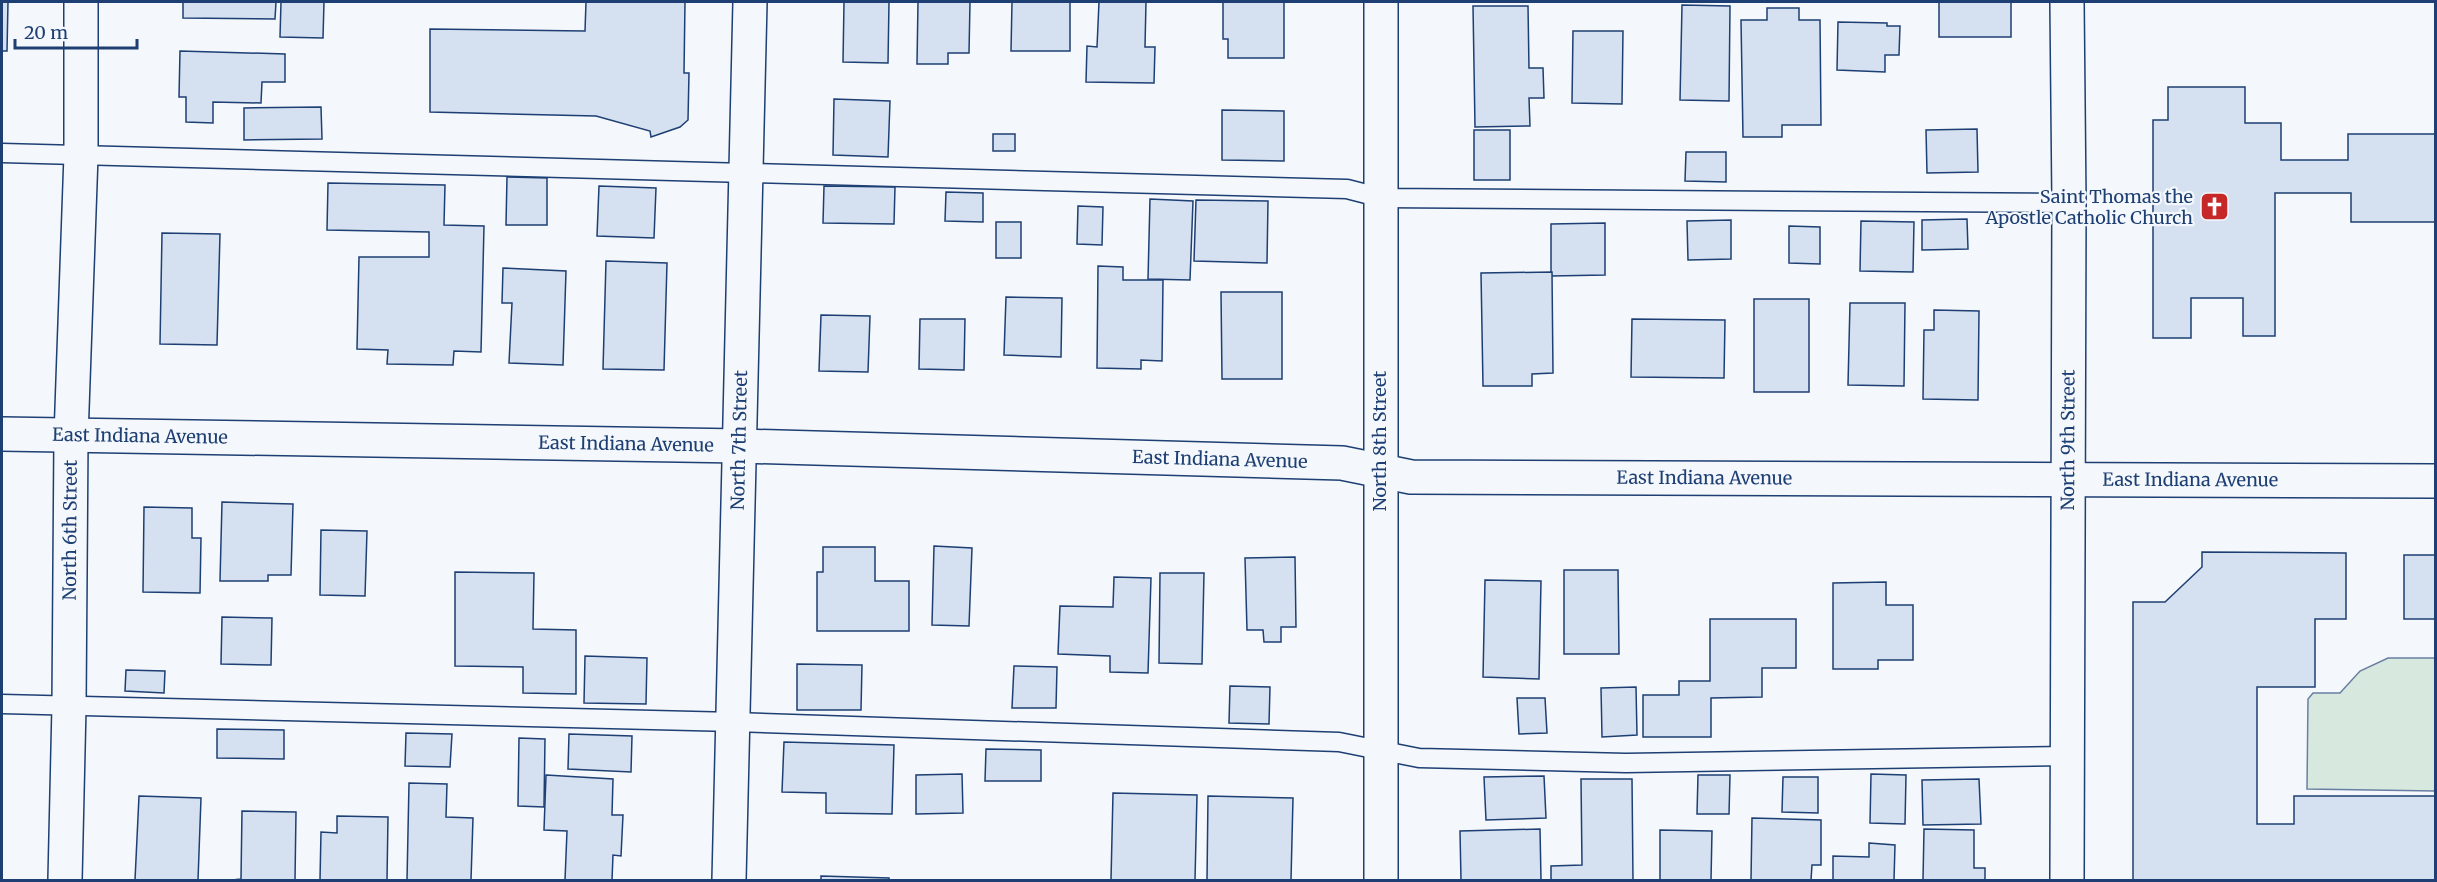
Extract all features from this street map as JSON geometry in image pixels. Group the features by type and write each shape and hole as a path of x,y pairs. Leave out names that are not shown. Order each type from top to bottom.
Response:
{"street":[{"name":"North 6th Street","path":"65,880 71,437 81,155 81,2"},
{"name":"North 7th Street","path":"729,880 750,2"},
{"name":"North 8th Street","path":"1381,2 1382,198 1379,471 1381,880"},
{"name":"North 9th Street","path":"2067,2 2069,203 2067,880"},
{"name":"East Indiana Avenue","path":"2,434 71,437 741,446 1342,463 1411,477 2436,481"}],"lane":[{"path":"2,153 1347,189 1382,198 2069,203"},
{"path":"2,704 734,722 1339,742 1419,758 1626,763 2068,756"}],"shaded area":[{"path":"2388,658 2435,658 2435,791 2307,789 2308,699 2313,693 2340,693 2360,671"}],"building":[{"path":"2,2 8,2 7,51 2,51"},
{"path":"183,2 276,2 275,19 183,18"},
{"path":"281,2 324,2 323,38 280,37"},
{"path":"586,2 685,2 684,73 689,73 688,120 680,127 651,137 650,131 596,116 430,112 430,29 585,31"},
{"path":"844,2 889,2 888,63 843,62"},
{"path":"918,2 970,2 969,53 948,53 948,64 917,64"},
{"path":"1012,2 1070,2 1070,51 1011,51"},
{"path":"1099,2 1146,2 1145,47 1155,47 1154,83 1086,82 1087,46 1097,47"},
{"path":"1223,2 1284,2 1284,58 1228,58 1228,39 1223,39"},
{"path":"1939,2 2011,2 2011,37 1939,37"},
{"path":"1682,5 1730,6 1729,101 1680,100"},
{"path":"1473,6 1528,6 1529,68 1543,68 1544,98 1529,98 1530,126 1475,127"},
{"path":"1767,8 1799,8 1799,20 1820,20 1821,125 1782,125 1782,137 1743,137 1741,20 1767,20"},
{"path":"1838,22 1887,23 1887,26 1900,26 1899,55 1885,55 1885,72 1837,70"},
{"path":"1573,31 1623,31 1622,104 1572,103"},
{"path":"180,51 285,54 285,82 262,82 261,103 213,102 213,123 186,122 186,97 179,97"},
{"name":"Saint Thomas the Apostle Catholic Church","path":"2168,87 2245,87 2245,123 2281,123 2281,160 2348,160 2348,134 2436,134 2436,222 2351,222 2351,193 2275,193 2275,336 2243,336 2243,298 2191,298 2191,338 2153,338 2153,120 2168,120"},
{"path":"834,99 890,101 888,157 833,155"},
{"path":"321,107 322,139 244,140 244,108"},
{"path":"1222,110 1284,111 1284,161 1222,160"},
{"path":"1977,129 1978,172 1927,173 1926,130"},
{"path":"1474,130 1510,130 1510,180 1474,180"},
{"path":"993,134 1015,134 1015,151 993,151"},
{"path":"1686,152 1726,152 1726,182 1685,181"},
{"path":"507,177 547,178 547,225 506,225"},
{"path":"328,183 445,185 444,225 484,226 481,352 454,351 453,365 387,364 388,350 357,349 359,257 429,257 429,232 327,230"},
{"path":"599,186 656,188 654,238 597,236"},
{"path":"824,186 895,187 894,224 823,223"},
{"path":"946,192 983,193 983,222 945,221"},
{"path":"1150,199 1193,201 1190,280 1148,279"},
{"path":"1196,200 1268,201 1267,263 1194,261"},
{"path":"1078,206 1103,207 1102,245 1077,244"},
{"path":"1967,219 1968,249 1922,250 1922,220"},
{"path":"1731,220 1731,259 1688,260 1687,221"},
{"path":"1861,221 1914,222 1913,272 1860,271"},
{"path":"996,222 1021,222 1021,258 996,258"},
{"path":"1605,223 1605,275 1551,276 1551,224"},
{"path":"1789,226 1820,227 1820,264 1789,263"},
{"path":"162,233 220,234 217,345 160,344"},
{"path":"606,261 667,263 664,370 603,369"},
{"path":"1098,266 1123,267 1123,280 1163,280 1162,361 1141,360 1141,369 1097,368"},
{"path":"503,268 566,271 563,365 509,363 512,303 502,303"},
{"path":"1552,272 1553,373 1532,374 1532,386 1483,386 1481,273"},
{"path":"1221,292 1282,292 1282,379 1222,379"},
{"path":"1006,297 1062,298 1061,357 1004,355"},
{"path":"1754,299 1809,299 1809,392 1754,392"},
{"path":"1850,303 1905,303 1904,386 1848,385"},
{"path":"1934,310 1979,311 1978,400 1923,399 1924,330 1934,330"},
{"path":"821,315 870,316 868,372 819,371"},
{"path":"920,319 965,319 964,370 919,369"},
{"path":"1632,319 1725,320 1724,378 1631,377"},
{"path":"222,502 293,504 291,575 268,575 268,581 220,581"},
{"path":"144,507 192,508 192,538 201,538 200,593 143,592"},
{"path":"321,530 367,531 365,596 320,595"},
{"path":"934,546 972,548 969,626 932,625"},
{"path":"823,547 875,547 875,581 909,581 909,631 817,631 817,572 823,572"},
{"path":"2202,552 2346,553 2346,619 2315,619 2315,687 2257,687 2257,824 2294,824 2294,796 2436,796 2436,880 2133,880 2133,602 2165,602 2202,567"},
{"path":"2404,555 2436,555 2436,619 2404,619"},
{"path":"1295,557 1296,627 1281,627 1281,642 1264,642 1263,630 1247,630 1245,558"},
{"path":"1564,570 1618,570 1619,654 1564,654"},
{"path":"455,572 534,573 533,629 576,630 576,694 523,693 523,667 455,666"},
{"path":"1160,573 1204,573 1202,664 1159,663"},
{"path":"1114,577 1151,578 1148,673 1110,672 1110,656 1058,654 1060,606 1113,607"},
{"path":"1485,580 1541,581 1539,679 1483,677"},
{"path":"1886,582 1886,605 1913,605 1913,660 1878,660 1878,669 1833,669 1833,583"},
{"path":"222,617 272,618 271,665 221,664"},
{"path":"1710,619 1796,619 1796,668 1762,668 1762,697 1711,698 1711,737 1643,737 1643,695 1679,695 1679,681 1710,681"},
{"path":"585,656 647,658 646,704 584,703"},
{"path":"797,664 862,665 861,710 797,710"},
{"path":"1014,666 1057,667 1056,708 1012,708"},
{"path":"126,670 165,671 164,693 125,691"},
{"path":"1230,686 1270,687 1269,724 1229,723"},
{"path":"1636,687 1637,735 1602,737 1601,688"},
{"path":"1517,698 1545,698 1547,733 1519,734"},
{"path":"217,729 284,730 284,759 217,758"},
{"path":"406,733 452,734 450,767 405,766"},
{"path":"569,734 632,736 631,772 568,769"},
{"path":"519,738 545,739 544,807 518,806"},
{"path":"784,742 894,745 892,814 826,813 826,793 782,792"},
{"path":"986,749 1041,750 1041,781 985,781"},
{"path":"962,774 963,813 916,814 916,775"},
{"path":"1871,774 1906,775 1905,824 1870,823"},
{"path":"546,775 613,779 612,815 623,815 621,856 613,855 612,880 565,880 567,831 544,830"},
{"path":"1698,775 1730,775 1729,814 1697,814"},
{"path":"1544,776 1546,818 1486,820 1484,777"},
{"path":"1783,777 1818,777 1818,813 1782,812"},
{"path":"1581,779 1632,779 1633,880 1551,880 1551,866 1582,865"},
{"path":"1979,779 1981,824 1923,825 1922,780"},
{"path":"409,783 447,784 446,817 473,818 471,880 407,880"},
{"path":"1113,793 1197,795 1195,880 1111,880"},
{"path":"139,796 201,798 198,880 135,880"},
{"path":"1208,796 1293,798 1291,880 1207,880"},
{"path":"242,811 296,812 295,880 232,880 241,879"},
{"path":"337,816 388,817 387,880 320,880 321,832 337,833"},
{"path":"1752,818 1821,820 1821,865 1812,865 1811,880 1751,880"},
{"path":"1540,829 1541,880 1461,880 1460,831"},
{"path":"1924,829 1974,830 1974,868 1985,868 1985,880 1923,880"},
{"path":"1660,830 1712,831 1711,880 1660,880"},
{"path":"1869,843 1895,845 1894,880 1833,880 1833,856 1869,857"},
{"path":"821,876 889,878 889,880 821,880"}],"place":[{"name":"Saint Thomas the Apostle Catholic Church","path":"2214,207"}]}
